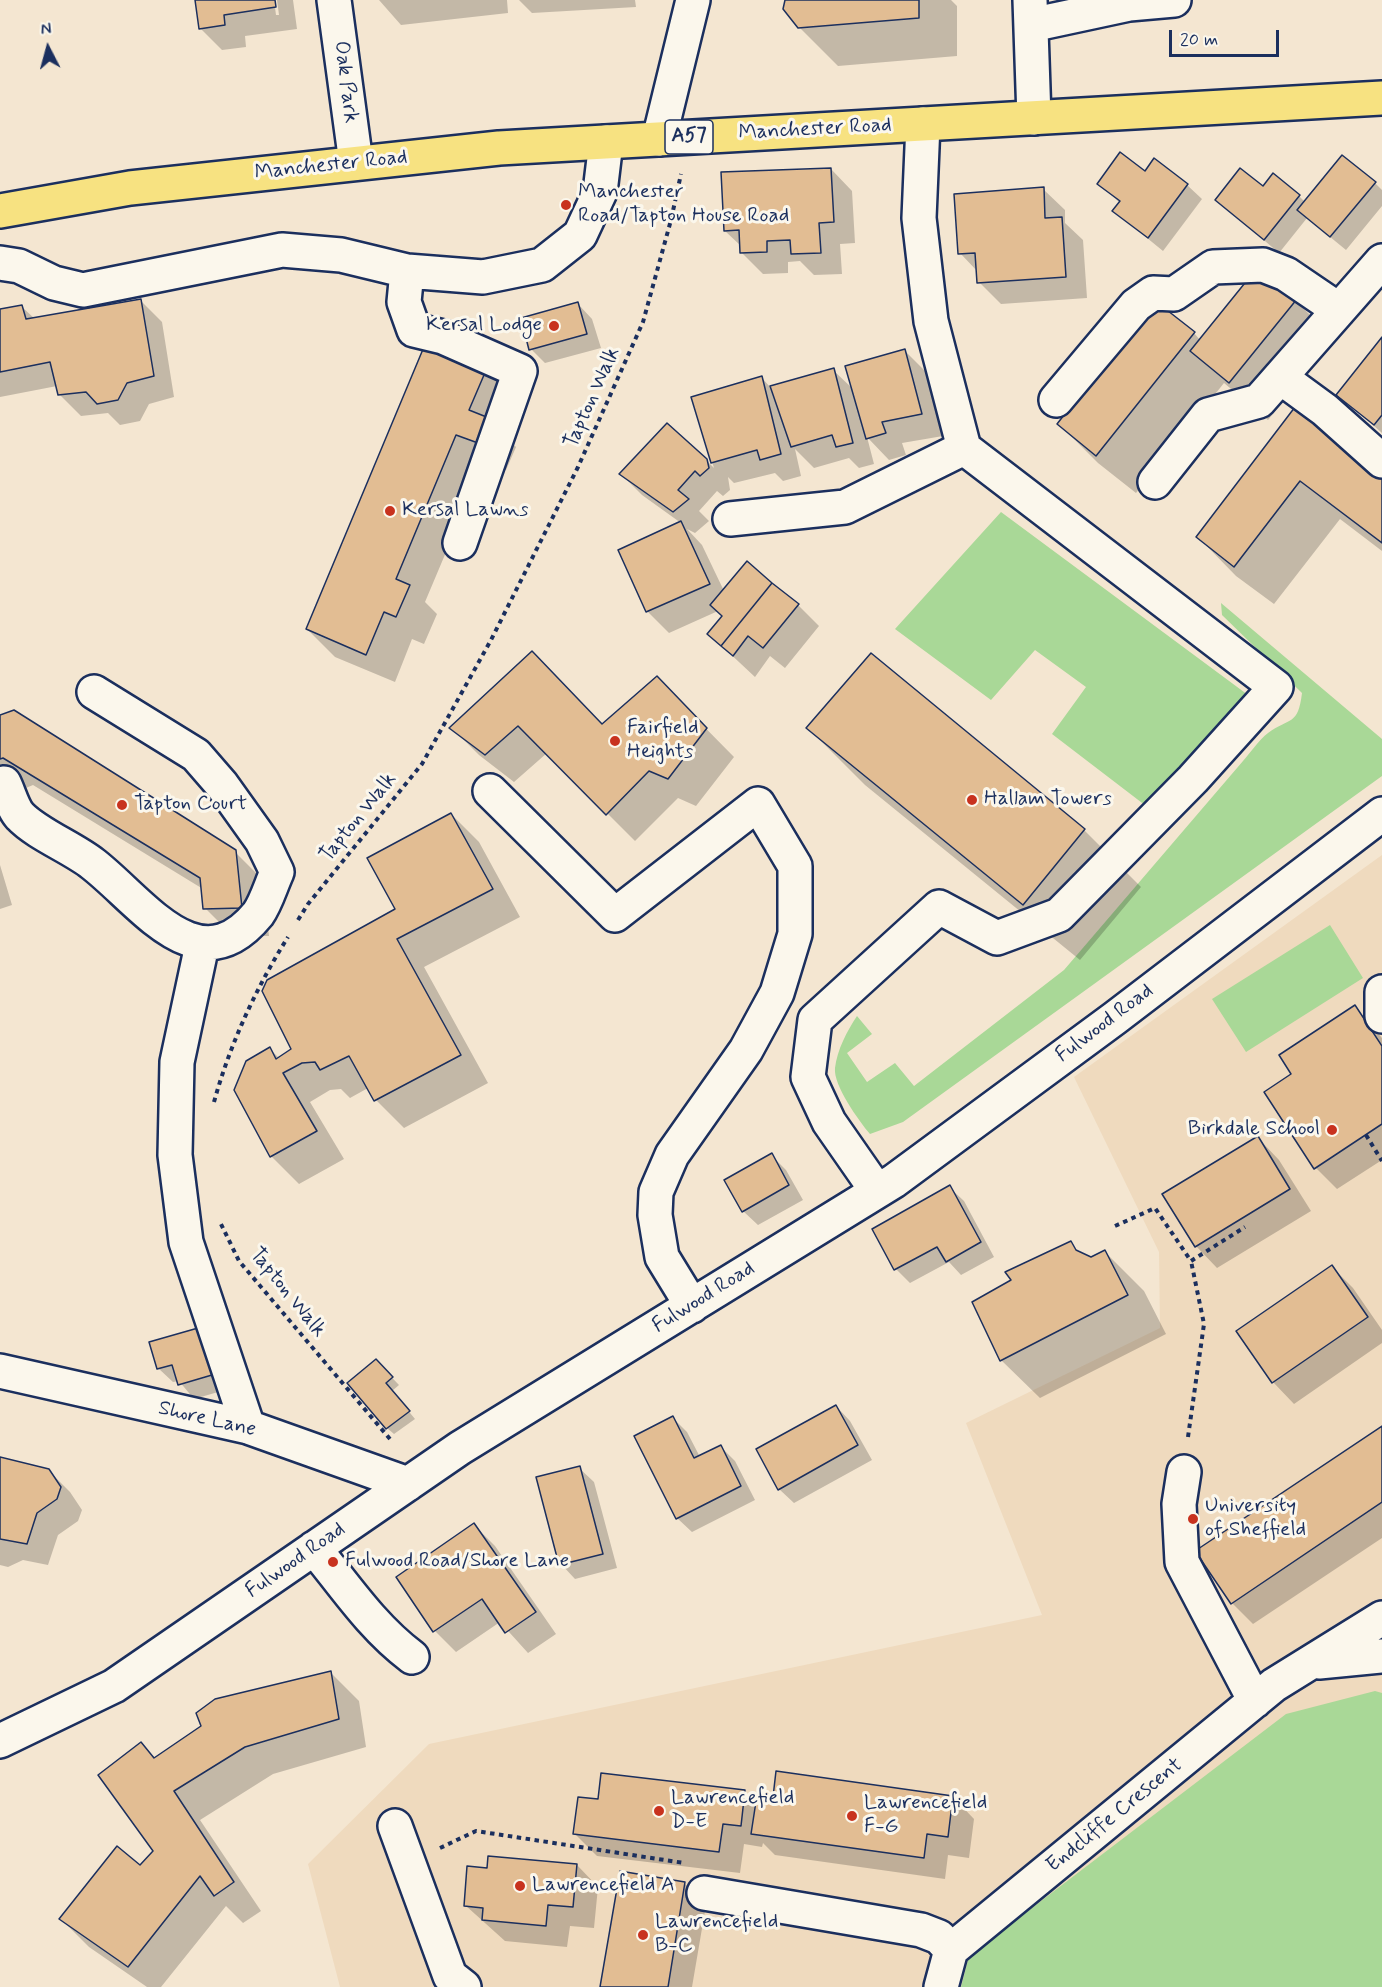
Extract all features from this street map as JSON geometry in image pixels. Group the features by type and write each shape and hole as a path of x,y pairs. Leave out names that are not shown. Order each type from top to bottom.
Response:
{"main road":[{"name":"Manchester Road","path":"0,211 130,188 499,148 1382,98"}],"street":[{"name":"Oak Park","path":"334,0 356,163"},
{"path":"674,138 693,0"},
{"path":"1034,118 1030,13 1174,0"},
{"path":"877,1191 829,1122 808,1077 815,1020 939,907 997,938 1059,915 1193,779 1276,687 964,448 931,321 919,218 923,124"},
{"path":"0,263 19,266 54,283 83,290 282,250 341,255 406,271 483,277 542,265 580,235 600,192 606,142"},
{"path":"1155,482 1208,415 1258,401 1382,261"},
{"path":"1056,400 1136,305 1153,293 1174,294 1213,267 1263,265 1286,274 1339,310"},
{"path":"406,271 404,302 414,330 443,337 520,371 460,543"},
{"path":"1280,377 1325,410 1382,461"},
{"path":"730,519 844,507 964,448"},
{"path":"4,783 19,816 93,864 156,921 187,940 202,945 228,939 258,913 277,872 262,841 222,786 196,755 94,692"},
{"path":"490,791 615,915 758,804 795,866 795,934 777,993 746,1050 672,1155 656,1192 655,1215 662,1257 692,1306"},
{"name":"Fulwood Road","path":"0,1741 114,1686 460,1448 877,1191 1115,1018 1382,814"},
{"path":"202,945 177,1062 175,1155 186,1242 248,1427"},
{"path":"1382,992 1382,1016"},
{"name":"Shore Lane","path":"0,1371 248,1427 408,1484"},
{"path":"1184,1472 1179,1504 1182,1562 1255,1701"},
{"path":"314,1548 374,1622 392,1642 412,1657"},
{"name":"Endcliffe Crescent","path":"951,1950 1274,1685 1382,1618"},
{"name":"Endcliffe Crescent","path":"1311,1663 1382,1656"},
{"path":"395,1826 450,1976 464,1987"},
{"path":"704,1893 921,1930 939,1937 951,1950 940,1987"}],"path":[{"name":"Tapton Walk","path":"211,1112 221,1074 260,982 308,904 422,764 491,640 578,467 643,322 671,220 674,138"},
{"path":"1366,1135 1382,1161"},
{"path":"1115,1226 1155,1208 1191,1261 1204,1324 1184,1472"},
{"name":"Tapton Walk","path":"220,1221 239,1261 390,1439 408,1484"},
{"path":"1191,1261 1245,1227"},
{"path":"409,1863 476,1831 703,1866 704,1893"}],"shaded area":[{"name":"University of Sheffield","path":"1382,855 1382,1987 340,1987 308,1864 429,1744 1042,1615 966,1423 1160,1328 1159,1252 1074,1077"}],"green space":[{"path":"1001,512 1248,695 1150,809 1052,734 1086,687 1035,650 991,700 895,629"},
{"path":"1221,603 1382,739 1382,776 903,1122 870,1134 848,1102 835,1075 840,1048 857,1016 872,1034 847,1053 867,1082 895,1063 914,1086 1064,970 1261,739 1295,716 1302,693 1222,615"},
{"path":"1330,925 1363,978 1246,1052 1212,999"},
{"path":"1375,1691 1382,1693 1382,1987 961,1987 969,1956 1286,1714"}],"building":[{"path":"195,0 275,0 276,7 224,15 225,25 199,29"},
{"path":"785,0 919,0 919,18 798,28 783,9"},
{"path":"1120,152 1145,171 1154,158 1188,184 1148,238 1112,211 1120,201 1097,184"},
{"path":"1342,155 1376,182 1330,237 1297,210"},
{"path":"831,168 834,222 819,223 821,253 791,254 790,240 767,241 767,252 740,253 739,230 724,231 721,172"},
{"path":"1240,168 1263,186 1273,173 1300,195 1264,240 1215,200"},
{"path":"1044,187 1045,218 1062,217 1066,277 977,283 975,253 958,254 954,194"},
{"path":"1257,268 1297,299 1229,383 1190,351"},
{"path":"141,299 154,376 127,383 118,400 97,404 86,392 58,395 50,362 0,372 0,309 22,305 26,319"},
{"path":"1154,300 1195,332 1096,456 1057,424"},
{"name":"Kersal Lodge","path":"578,302 587,334 529,350 521,318"},
{"path":"1382,337 1382,415 1374,425 1336,395"},
{"name":"Kersal Lawns","path":"426,342 487,368 469,410 489,418 478,443 456,435 396,579 410,585 396,617 384,612 366,655 306,629"},
{"path":"905,349 922,414 882,422 886,433 866,439 845,366"},
{"path":"834,368 853,443 836,447 832,435 791,447 770,386"},
{"path":"762,376 781,454 760,460 757,450 711,463 691,397"},
{"path":"1295,407 1382,474 1382,543 1300,481 1234,567 1196,537"},
{"path":"667,423 707,459 709,468 700,476 695,471 678,490 689,499 673,512 619,474"},
{"path":"681,521 710,584 646,612 618,550"},
{"path":"747,561 772,583 721,646 707,634 722,616 710,605"},
{"path":"772,583 799,604 763,648 748,636 733,656 721,646"},
{"name":"Fairfield Heights","path":"532,651 602,724 657,676 707,728 668,779 649,771 606,815 518,726 485,755 449,728"},
{"name":"Hallam Towers","path":"871,653 1085,829 1023,905 806,728"},
{"name":"Tapton Court","path":"14,710 236,850 242,908 203,909 200,878 3,758 0,759 0,715"},
{"path":"451,813 493,889 397,939 461,1055 374,1101 349,1056 320,1070 315,1062 302,1063 283,1073 317,1131 270,1157 234,1090 246,1061 270,1047 276,1059 291,1049 262,991 267,980 395,909 367,858"},
{"path":"1355,1005 1382,1046 1382,1124 1314,1169 1264,1092 1291,1074 1279,1055"},
{"path":"1258,1136 1290,1189 1195,1247 1162,1194"},
{"path":"772,1153 789,1185 742,1212 724,1180"},
{"path":"950,1185 981,1242 946,1262 937,1247 894,1270 872,1229"},
{"path":"1071,1241 1076,1250 1091,1257 1105,1250 1128,1295 1000,1361 972,1302 1011,1280 1005,1272"},
{"path":"1332,1265 1368,1317 1272,1383 1236,1331"},
{"path":"198,1328 212,1375 178,1385 172,1365 157,1369 149,1342"},
{"path":"376,1359 393,1377 386,1383 410,1411 386,1429 347,1383"},
{"path":"836,1405 858,1445 778,1490 756,1449"},
{"path":"673,1416 694,1458 721,1445 741,1486 676,1519 634,1436"},
{"path":"1382,1426 1382,1502 1231,1604 1195,1551"},
{"path":"0,1457 49,1469 61,1487 57,1499 37,1513 27,1544 0,1539"},
{"path":"580,1466 603,1554 559,1565 536,1477"},
{"path":"474,1523 536,1612 505,1633 482,1599 433,1632 396,1577"},
{"path":"331,1671 339,1719 245,1747 174,1791 234,1882 214,1896 200,1876 128,1967 59,1919 117,1846 140,1865 153,1851 98,1775 141,1742 154,1758 201,1726 196,1713 215,1699"},
{"name":"Lawrencefield F-G","path":"776,1771 953,1796 948,1837 927,1834 924,1858 751,1834 757,1795 773,1797"},
{"name":"Lawrencefield D-E","path":"601,1773 745,1790 741,1826 723,1824 719,1852 573,1834 578,1797 598,1799"},
{"name":"Lawrencefield A","path":"488,1856 577,1864 573,1907 548,1905 546,1926 482,1920 483,1908 464,1906 467,1866 487,1868"},
{"name":"Lawrencefield B-C","path":"620,1871 685,1882 668,1987 600,1987"}],"place":[{"name":"Manchester Road/Tapton House Road","path":"566,205"},
{"name":"Kersal Lodge","path":"554,326"},
{"name":"Kersal Lawns","path":"390,511"},
{"name":"Fairfield Heights","path":"615,741"},
{"name":"Hallam Towers","path":"972,800"},
{"name":"Tapton Court","path":"122,805"},
{"name":"Birkdale School","path":"1332,1130"},
{"name":"University of Sheffield","path":"1193,1519"},
{"name":"Fulwood Road/Shore Lane","path":"333,1562"},
{"name":"Lawrencefield D-E","path":"659,1811"},
{"name":"Lawrencefield F-G","path":"852,1816"},
{"name":"Lawrencefield A","path":"520,1886"},
{"name":"Lawrencefield B-C","path":"643,1935"}]}
